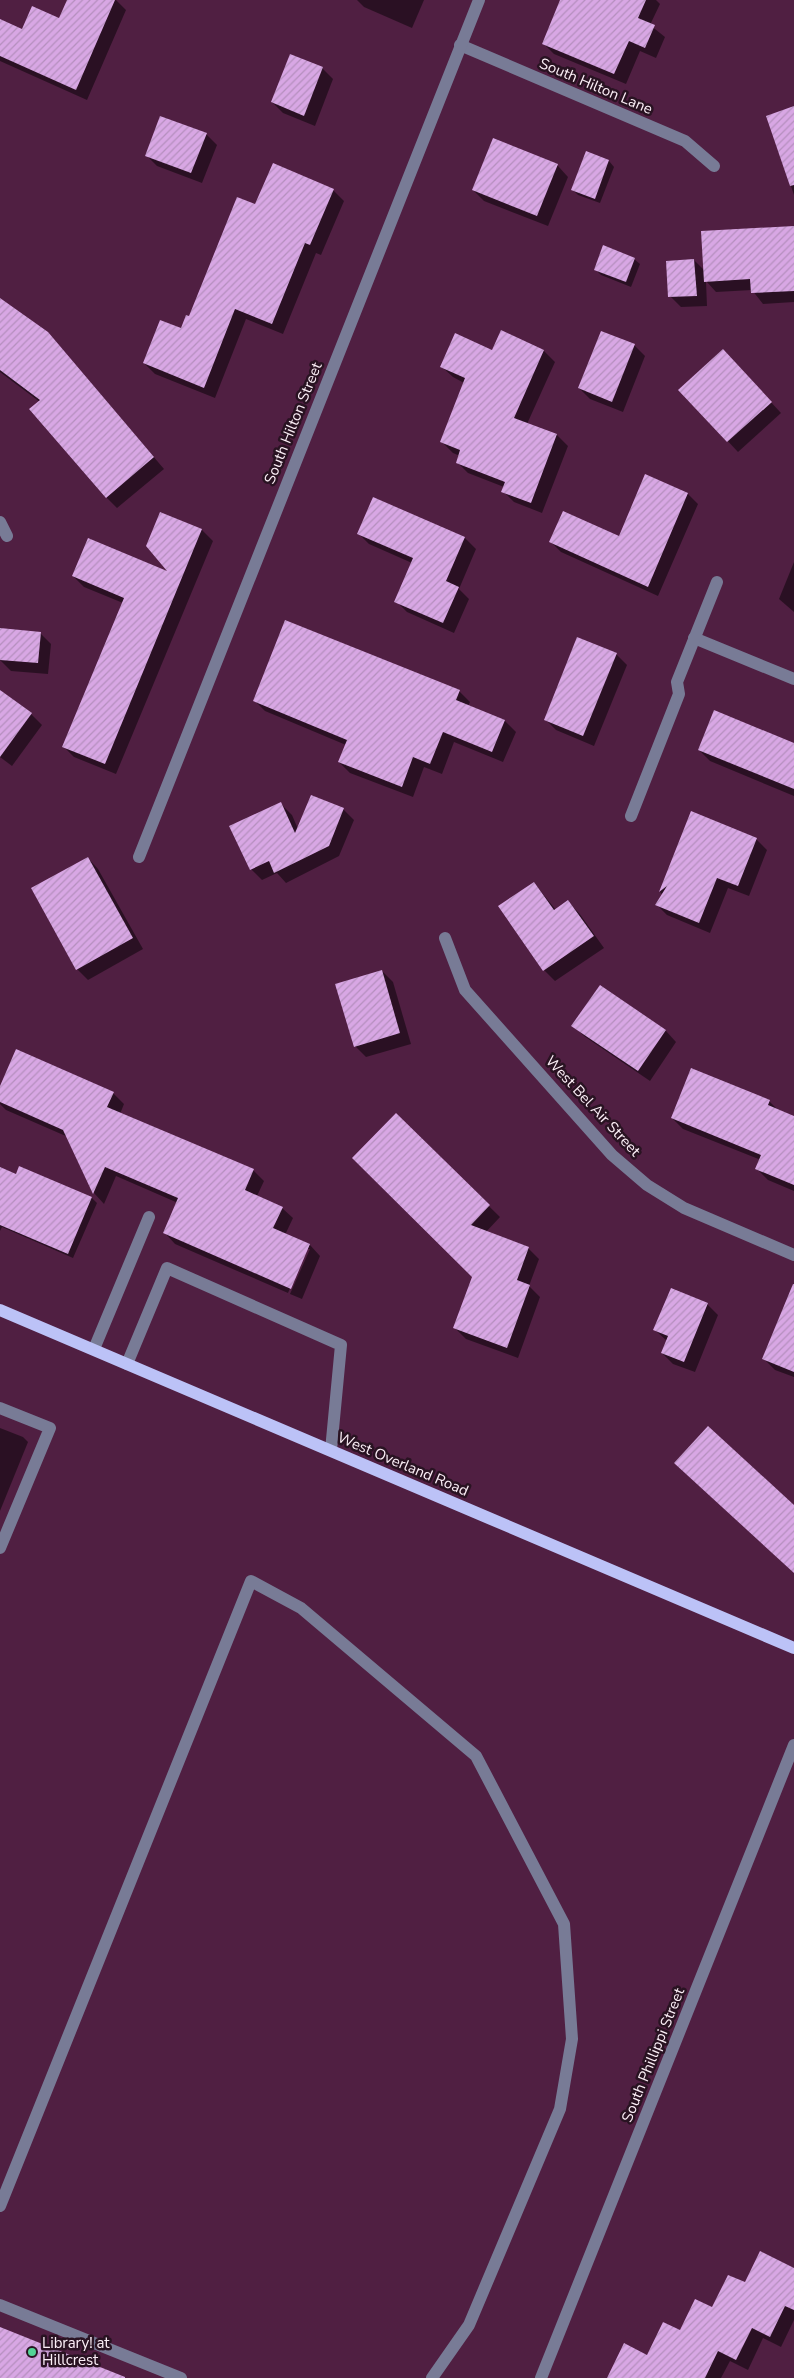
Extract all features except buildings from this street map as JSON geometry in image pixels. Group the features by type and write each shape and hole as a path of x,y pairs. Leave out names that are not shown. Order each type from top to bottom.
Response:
{"main road":[{"name":"West Overland Road","path":"0,1310 794,1648"}],"street":[{"name":"South Hilton Street","path":"139,857 478,0"},
{"name":"South Hilton Lane","path":"460,45 684,141 714,166"},
{"path":"0,522 7,536"},
{"path":"631,816 679,694 676,682 717,582"},
{"path":"694,638 794,679"},
{"name":"West Bel Air Street","path":"446,938 465,990 612,1155 646,1185 684,1208 794,1255"},
{"path":"94,1349 149,1217"},
{"path":"127,1364 167,1268 341,1345 331,1450"},
{"path":"0,1408 50,1428 0,1548"},
{"path":"0,2206 251,1581 301,1608 476,1756 564,1924 572,2039 560,2109 469,2325 432,2378"},
{"name":"South Phillippi Street","path":"541,2378 794,1745"},
{"path":"0,2305 181,2378"}],"place":[{"name":"Library! at Hillcrest","path":"32,2352"}]}
